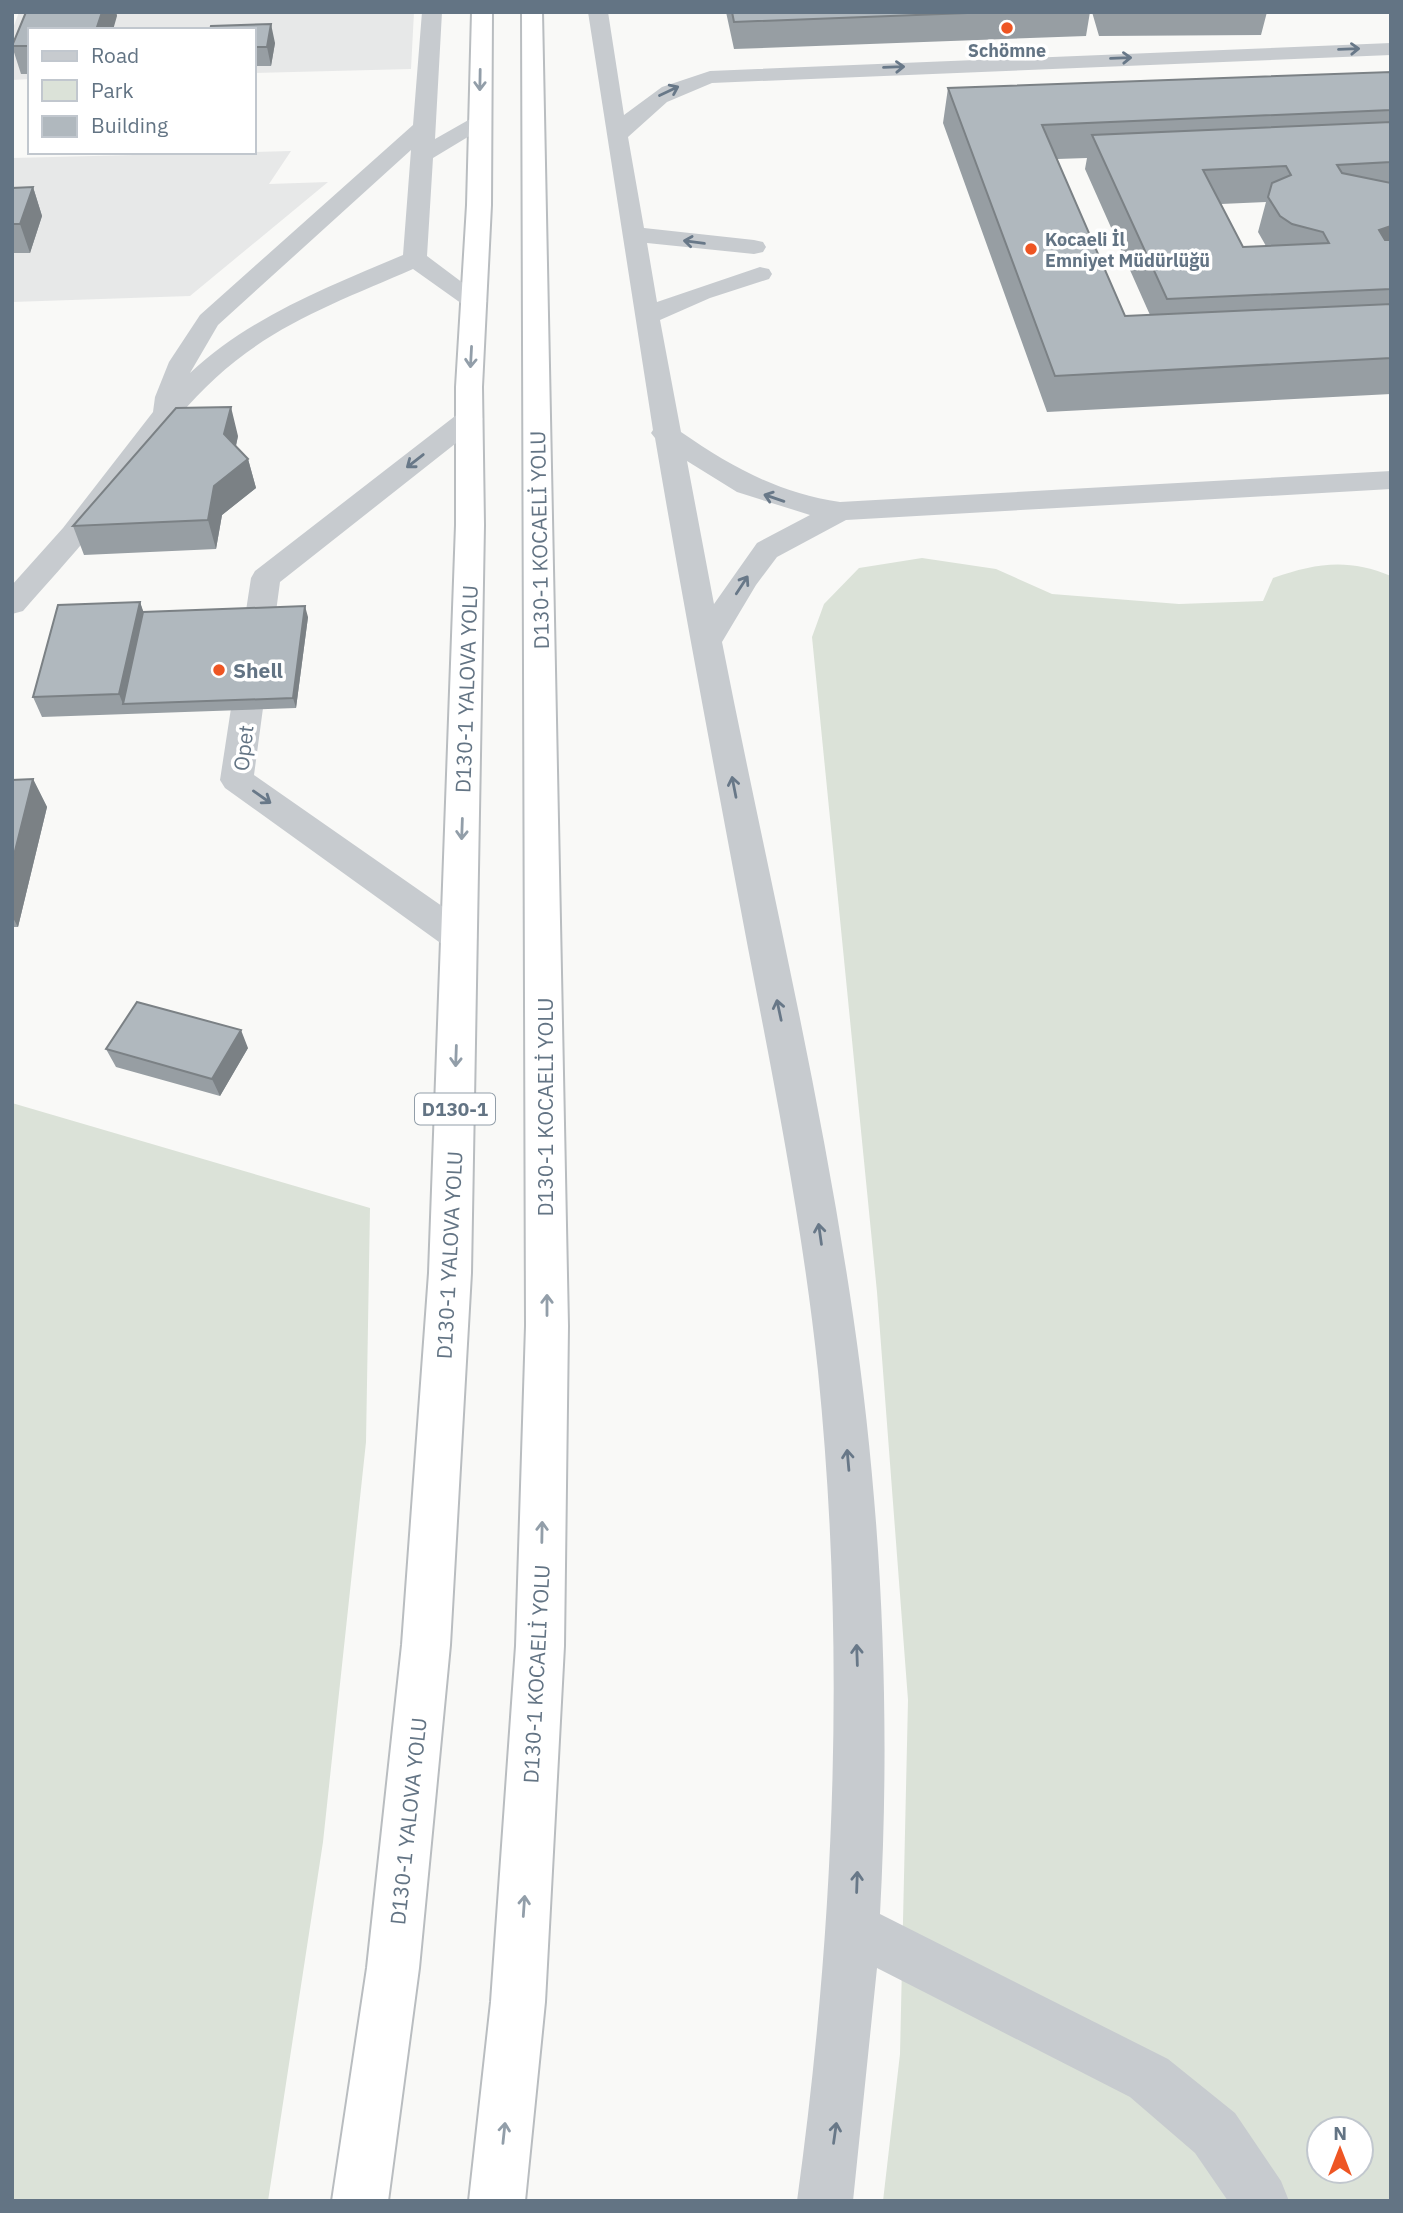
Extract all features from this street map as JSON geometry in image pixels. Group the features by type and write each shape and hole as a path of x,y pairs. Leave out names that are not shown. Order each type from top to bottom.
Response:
{"highway":[{"name":"D130-1 YALOVA YOLU","path":"360,2201 393,1968 426,1645 450,1273 470,525 469,419 482,12"},
{"name":"D130-1 KOCAELİ YOLU","path":"497,2201 518,2002 540,1646 547,1326 532,12"}],"street":[{"path":"415,259 432,12"},
{"path":"597,12 665,433 795,1088 818,1215 839,1369 854,1528 859,1703 858,1884 838,2112 825,2201"},
{"path":"579,37 618,134"},
{"path":"618,134 647,103 684,84 710,77 1391,48"},
{"path":"423,154 480,123"},
{"path":"164,417 173,377 187,349 209,320 426,125"},
{"path":"634,234 754,247"},
{"path":"415,259 474,301"},
{"path":"12,604 79,528 164,417 214,365 261,331 415,259"},
{"path":"647,316 701,293 760,274"},
{"name":"Opet","path":"459,937 237,779 266,578 469,419"},
{"path":"665,433 728,479 772,499 840,511 1391,480"},
{"path":"706,643 744,580 767,550 840,511"},
{"path":"854,1928 1149,2078 1215,2133 1261,2201"}],"shaded area":[{"path":"19,12 414,12 411,69 256,73 256,28 28,28 28,79 12,80 12,31"},
{"path":"291,151 269,184 328,182 190,296 12,302 12,158 256,154 256,152"}],"green space":[{"path":"922,558 996,569 1052,594 1179,604 1263,601 1273,578 1318,566 1346,565 1391,576 1391,2201 883,2201 900,2054 908,1700 877,1292 812,637 824,604 859,568"},
{"path":"12,1103 370,1208 366,1442 323,1842 268,2201 12,2201"}],"building":[{"path":"26,12 102,12 97,28 28,28 28,46 12,46"},
{"path":"732,12 993,12 734,22"},
{"path":"271,24 267,47 256,47 256,28 211,26"},
{"path":"1391,72 1391,110 1042,125 1125,316 1391,304 1391,358 1055,376 948,88"},
{"path":"1391,122 1391,162 1337,165 1342,173 1391,183 1391,226 1379,230 1385,240 1391,240 1391,289 1167,299 1092,135","holes":["1286,166 1291,175 1272,183 1268,197 1280,216 1292,224 1323,232 1329,243 1243,247 1203,170"]},
{"path":"33,187 20,224 12,224 12,188"},
{"path":"231,407 224,434 248,459 214,486 208,520 73,526 176,408"},
{"path":"140,602 119,694 33,697 58,605"},
{"path":"305,606 293,698 123,704 143,612"},
{"path":"33,779 12,863 12,780"},
{"path":"137,1002 241,1030 212,1079 106,1049"}],"place":[{"name":"Schömne","path":"1007,28"},
{"name":"Kocaeli İl Emniyet Müdürlüğü","path":"1031,249"},
{"name":"Shell","path":"219,670"}]}
